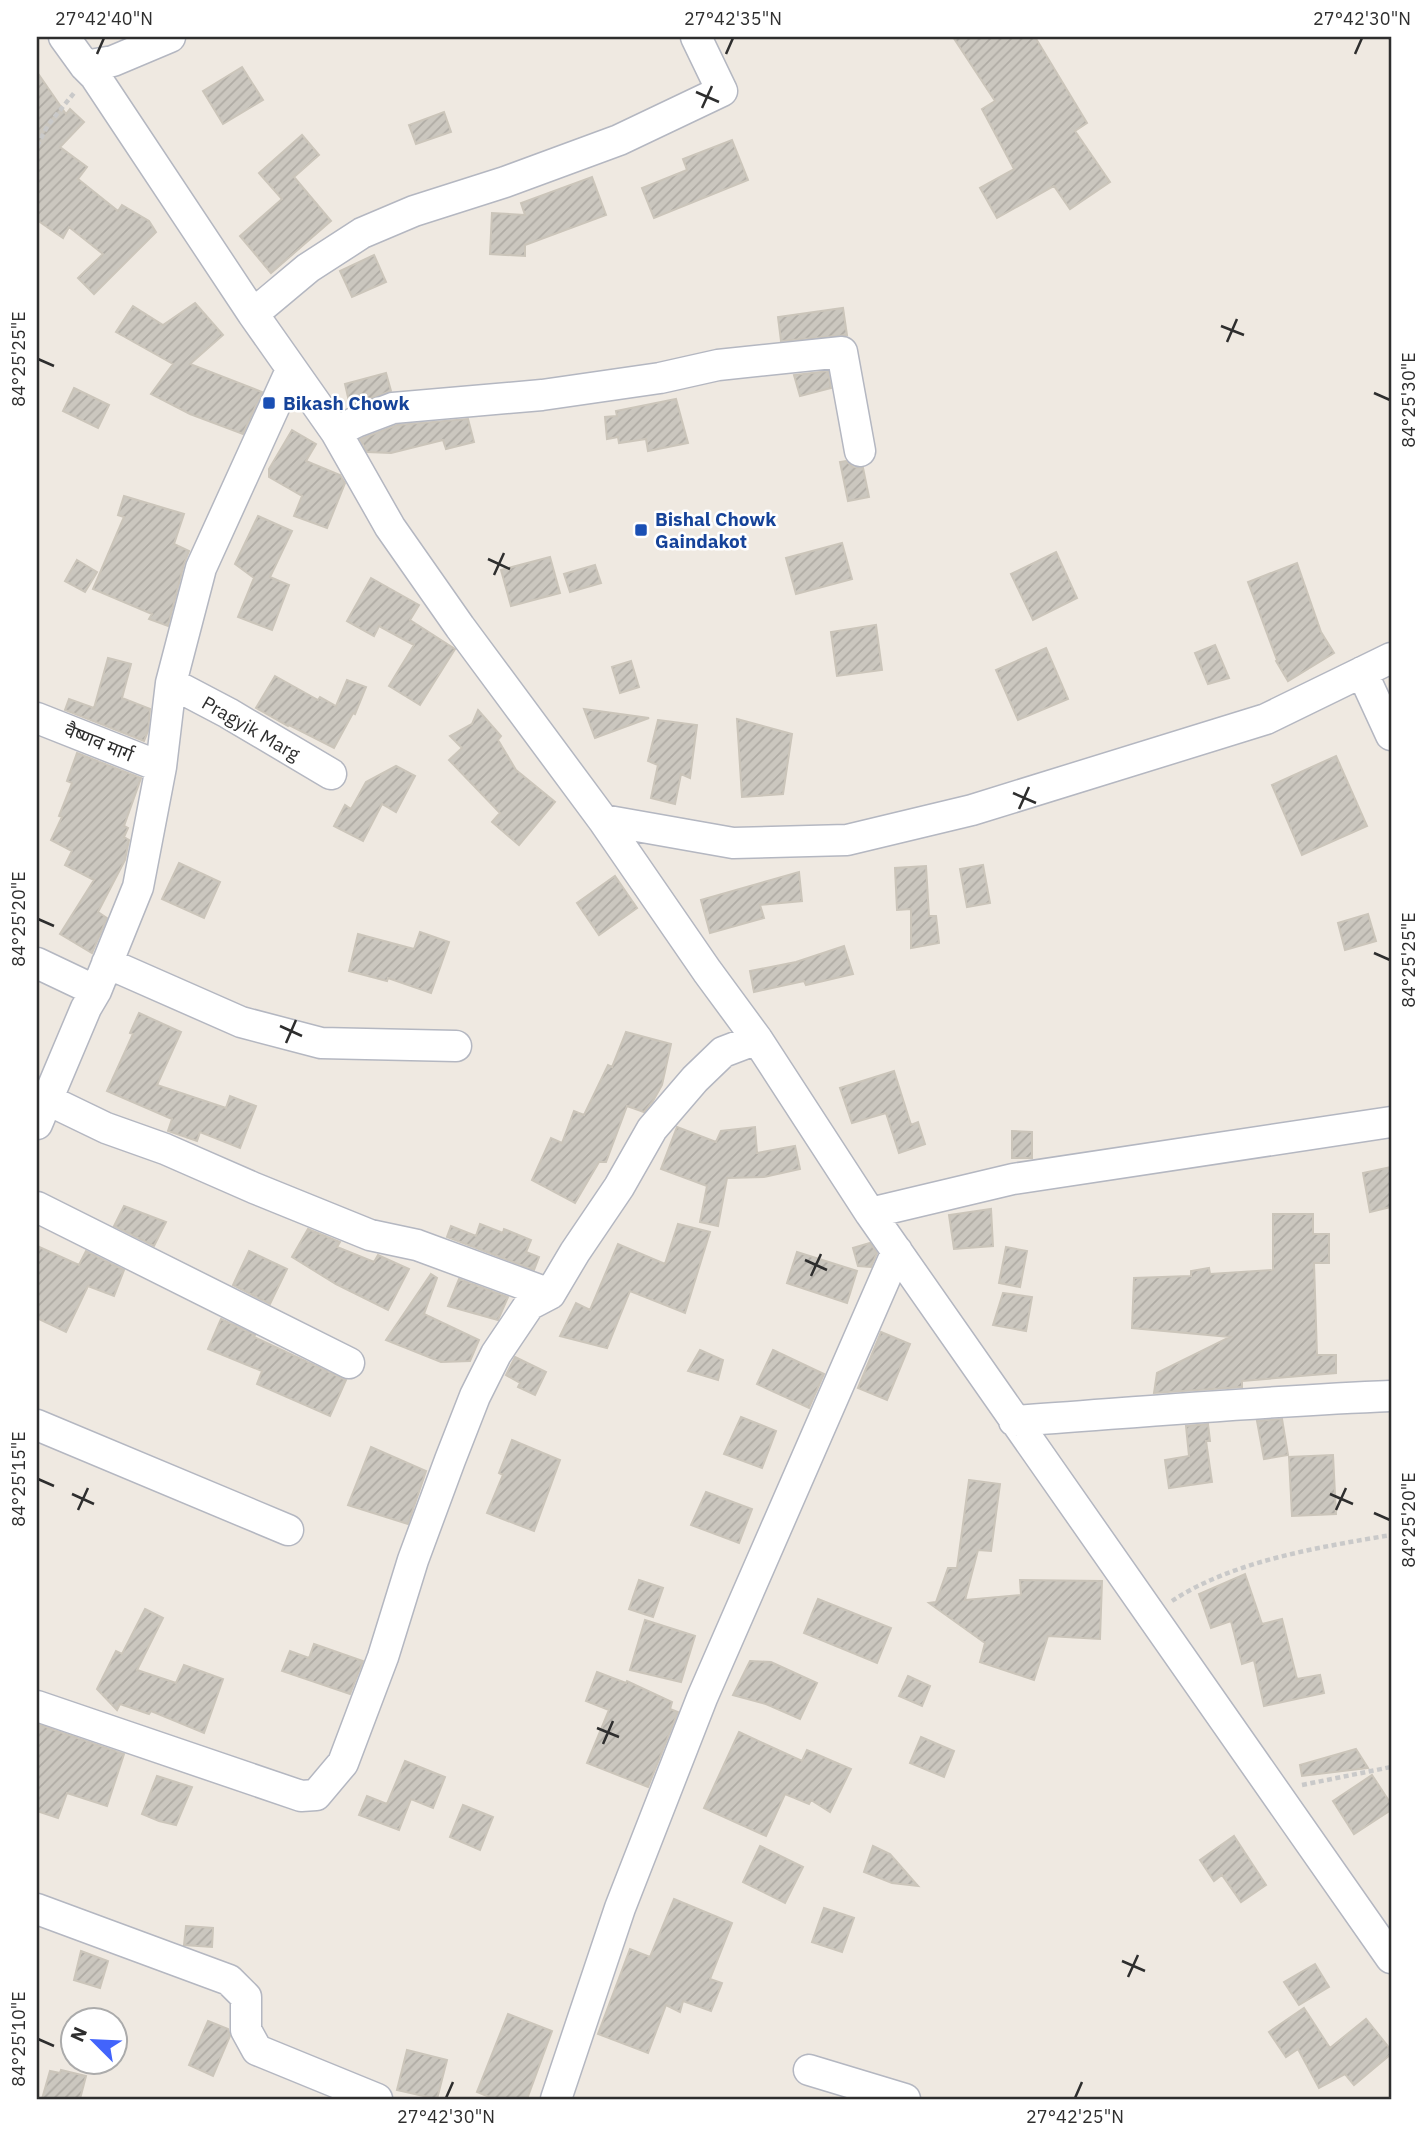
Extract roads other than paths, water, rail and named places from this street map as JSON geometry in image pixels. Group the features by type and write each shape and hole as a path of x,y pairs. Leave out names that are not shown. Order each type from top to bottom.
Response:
{"street":[{"path":"64,37 90,71 335,432 397,538 603,820 757,1039 870,1213 984,1373 1014,1422 1391,1958"},
{"path":"90,71 170,37"},
{"path":"253,314 308,268 362,233 414,211 505,182 619,140 722,91 696,37"},
{"path":"335,432 393,408 542,395 660,378 718,365 842,352 860,451"},
{"path":"291,370 201,568 171,683 161,767 138,887 96,991 86,1008 42,1112 106,1128 165,1149 370,1236 417,1245 550,1294"},
{"path":"603,820 733,843 848,841 972,810 1266,719 1391,658"},
{"path":"1362,672 1391,735"},
{"name":"Pragyik Marg","path":"171,683 228,713 331,774"},
{"name":"वैष्णव मार्ग","path":"37,718 161,767"},
{"path":"37,963 96,991"},
{"path":"107,963 241,1022 321,1043 456,1046"},
{"path":"37,1706 301,1796 316,1795 343,1763 383,1657 413,1559 450,1460 475,1396 496,1354 529,1305 550,1294 619,1187 652,1129 695,1079 723,1052 757,1039"},
{"path":"870,1213 1013,1179 1391,1122"},
{"path":"37,1206 349,1363"},
{"path":"556,2099 620,1908 702,1698 897,1251"},
{"path":"1014,1422 1272,1401 1391,1396"},
{"path":"37,1425 288,1530"},
{"path":"37,1909 229,1980 247,1997 246,2030 257,2050 377,2099"},
{"path":"809,2070 905,2099"}],"place":[{"name":"Bikash Chowk","path":"269,403"},
{"name":"Bishal Chowk Gaindakot","path":"641,530"}]}
